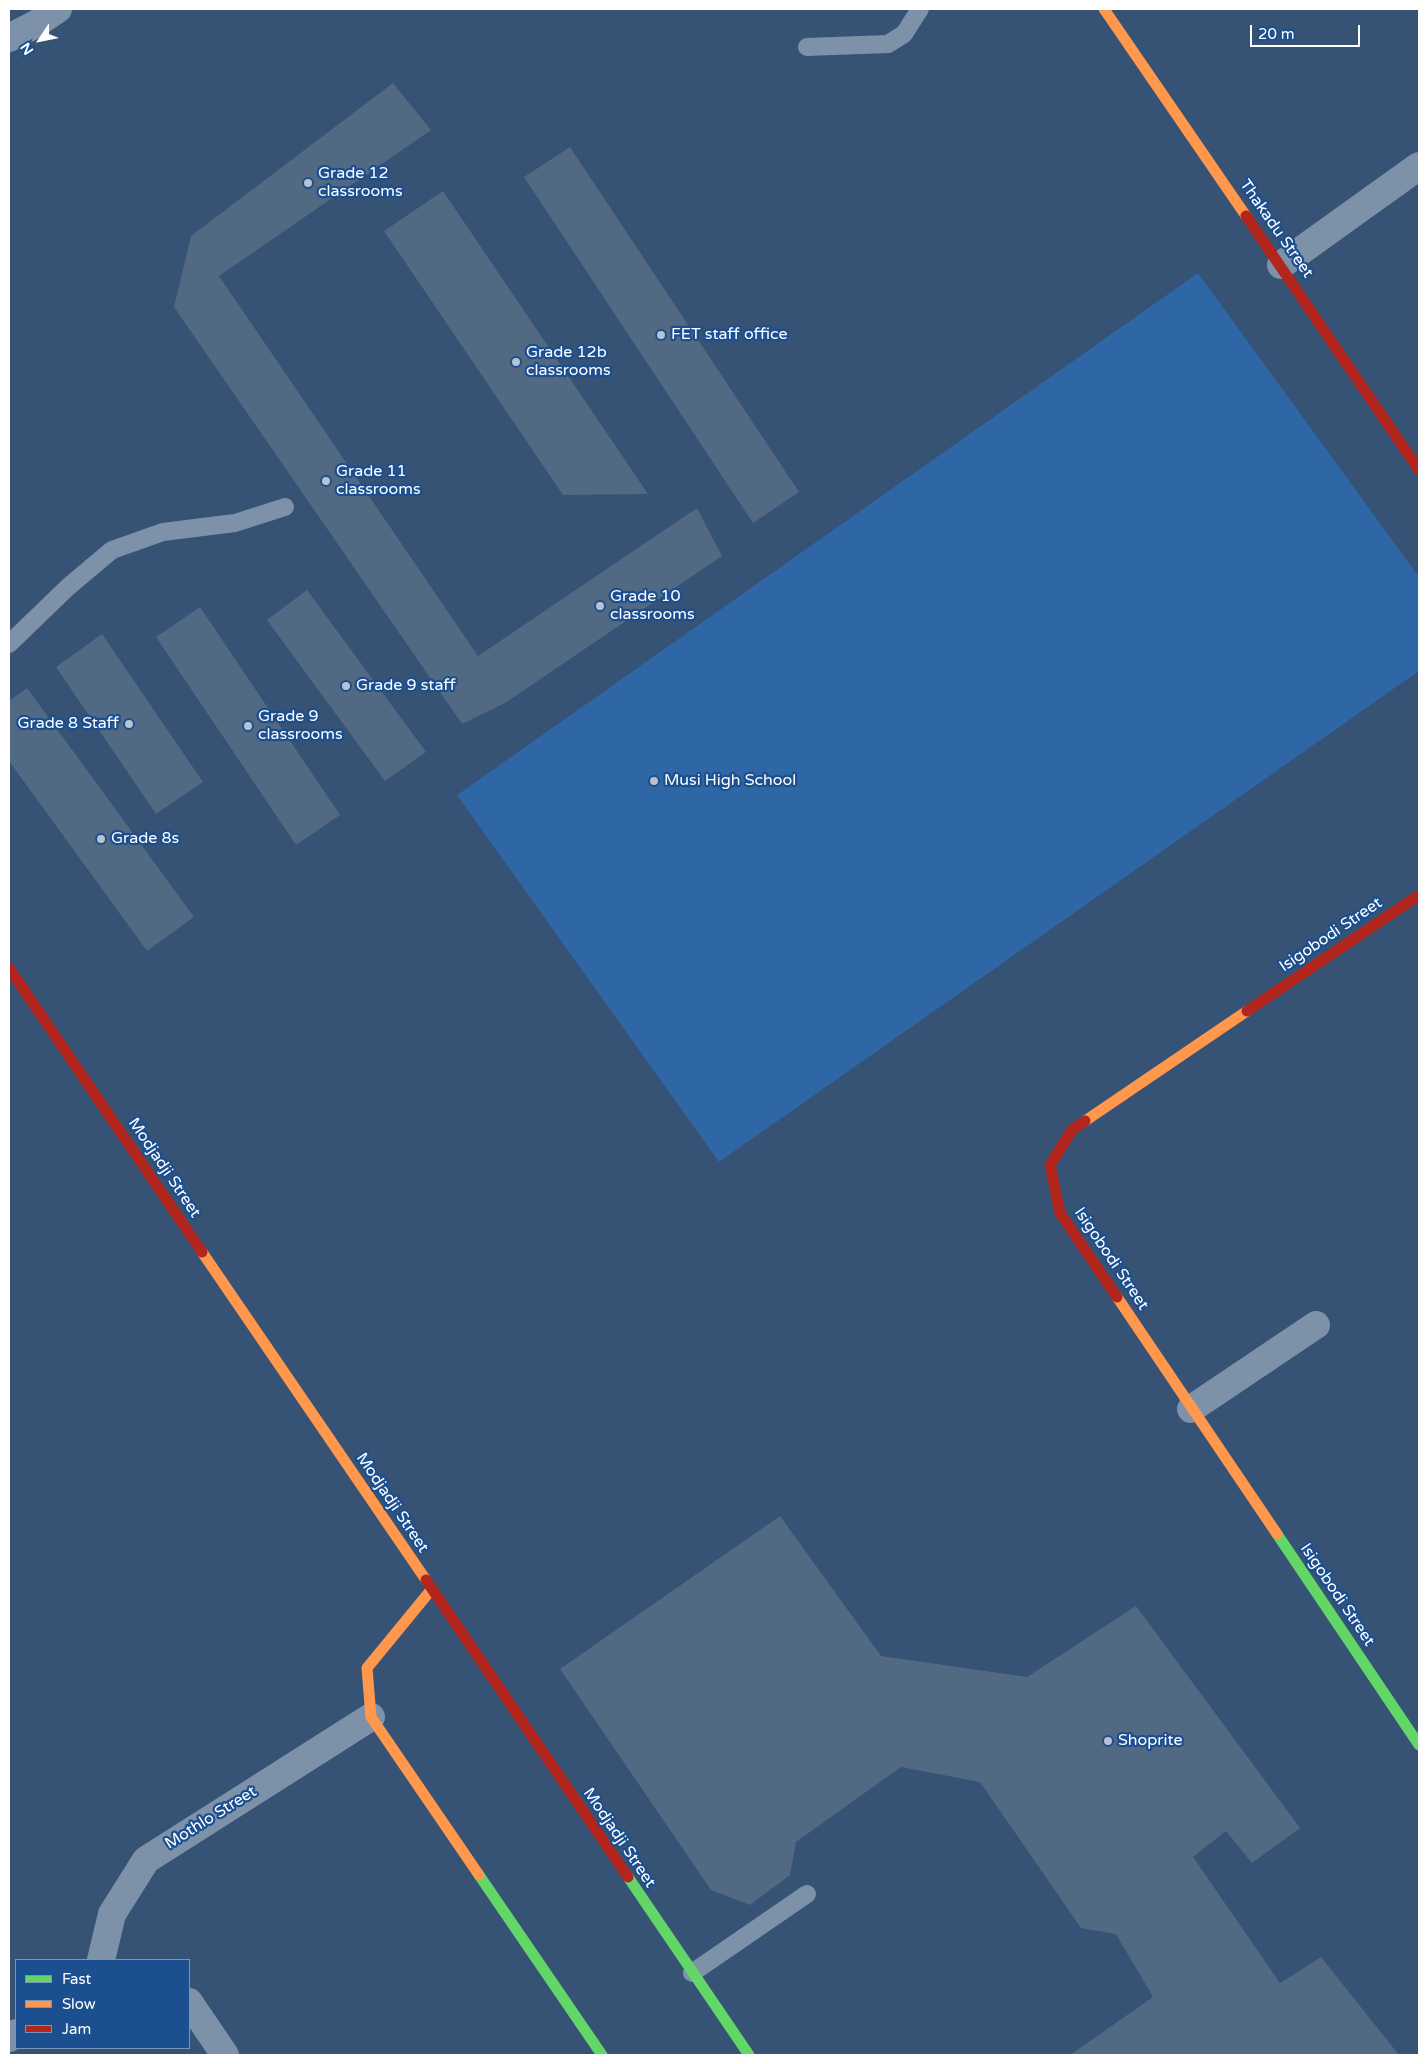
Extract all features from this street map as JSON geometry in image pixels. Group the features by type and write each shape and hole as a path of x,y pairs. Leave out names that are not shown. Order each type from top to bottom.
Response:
{"street":[{"path":"9,38 36,24 58,9"},
{"name":"Thakadu Street","path":"1104,9 1281,265 1419,470"},
{"path":"1281,265 1419,166"},
{"name":"Isigobodi Street","path":"1419,895 1072,1130 1050,1165 1060,1212 1419,1745"},
{"name":"Modjadji Street","path":"9,968 692,1974 749,2055"},
{"path":"1191,1409 1316,1325"},
{"path":"431,1590 367,1668 371,1717 602,2055"},
{"name":"Mothlo Street","path":"101,1959 112,1914 146,1860 371,1717"},
{"path":"190,2003 225,2055"}],"lane":[{"path":"807,48 888,44 904,34 920,9"},
{"path":"9,644 68,587 112,550 163,532 235,523 285,507"},
{"path":"692,1974 807,1894"}],"shaded area":[{"path":"1198,273 1419,577 1419,671 719,1162 457,795"}],"building":[{"path":"393,83 431,130 219,276 478,656 697,508 722,556 505,703 462,724 174,307 191,236"},
{"name":"FET staff office","path":"570,147 799,492 753,523 524,177"},
{"name":"Grade 12b classrooms","path":"443,191 648,494 563,495 384,231"},
{"name":"Grade 9 staff","path":"307,590 426,752 385,781 267,620"},
{"name":"Grade 9 classrooms","path":"200,607 340,815 296,845 156,637"},
{"name":"Grade 8 Staff","path":"102,634 203,782 156,814 56,667"},
{"name":"Grade 8s","path":"27,688 194,917 147,951 9,761 9,701"},
{"path":"780,1516 881,1656 1027,1677 1136,1606 1300,1828 1252,1863 1226,1831 1193,1857 1280,1983 1321,1957 1399,2055 1070,2055 1153,1997 1116,1934 1081,1928 980,1782 901,1767 796,1842 790,1875 750,1905 711,1890 560,1669"}],"traffic: fast":[{"path":"1277,1534 1419,1745"},
{"path":"479,1875 602,2055"},
{"path":"628,1877 749,2055"}],"traffic: slow":[{"path":"1104,9 1246,216"},
{"path":"1085,1121 1247,1011"},
{"path":"202,1252 426,1580"},
{"path":"1117,1297 1277,1534"},
{"path":"431,1590 367,1668 371,1717 479,1875"}],"traffic: jam":[{"path":"1246,216 1419,470"},
{"path":"1247,1011 1419,895"},
{"path":"9,968 202,1252"},
{"path":"1085,1121 1072,1130 1050,1165 1060,1213 1117,1297"},
{"path":"426,1580 628,1877"}],"place":[{"name":"Grade 12 classrooms","path":"308,183"},
{"name":"FET staff office","path":"661,335"},
{"name":"Grade 12b classrooms","path":"516,362"},
{"name":"Grade 11 classrooms","path":"326,481"},
{"name":"Grade 10 classrooms","path":"600,606"},
{"name":"Grade 9 staff","path":"346,686"},
{"name":"Grade 8 Staff","path":"129,724"},
{"name":"Grade 9 classrooms","path":"248,726"},
{"name":"Musi High School","path":"654,781"},
{"name":"Grade 8s","path":"101,839"},
{"name":"Shoprite","path":"1108,1741"}]}
